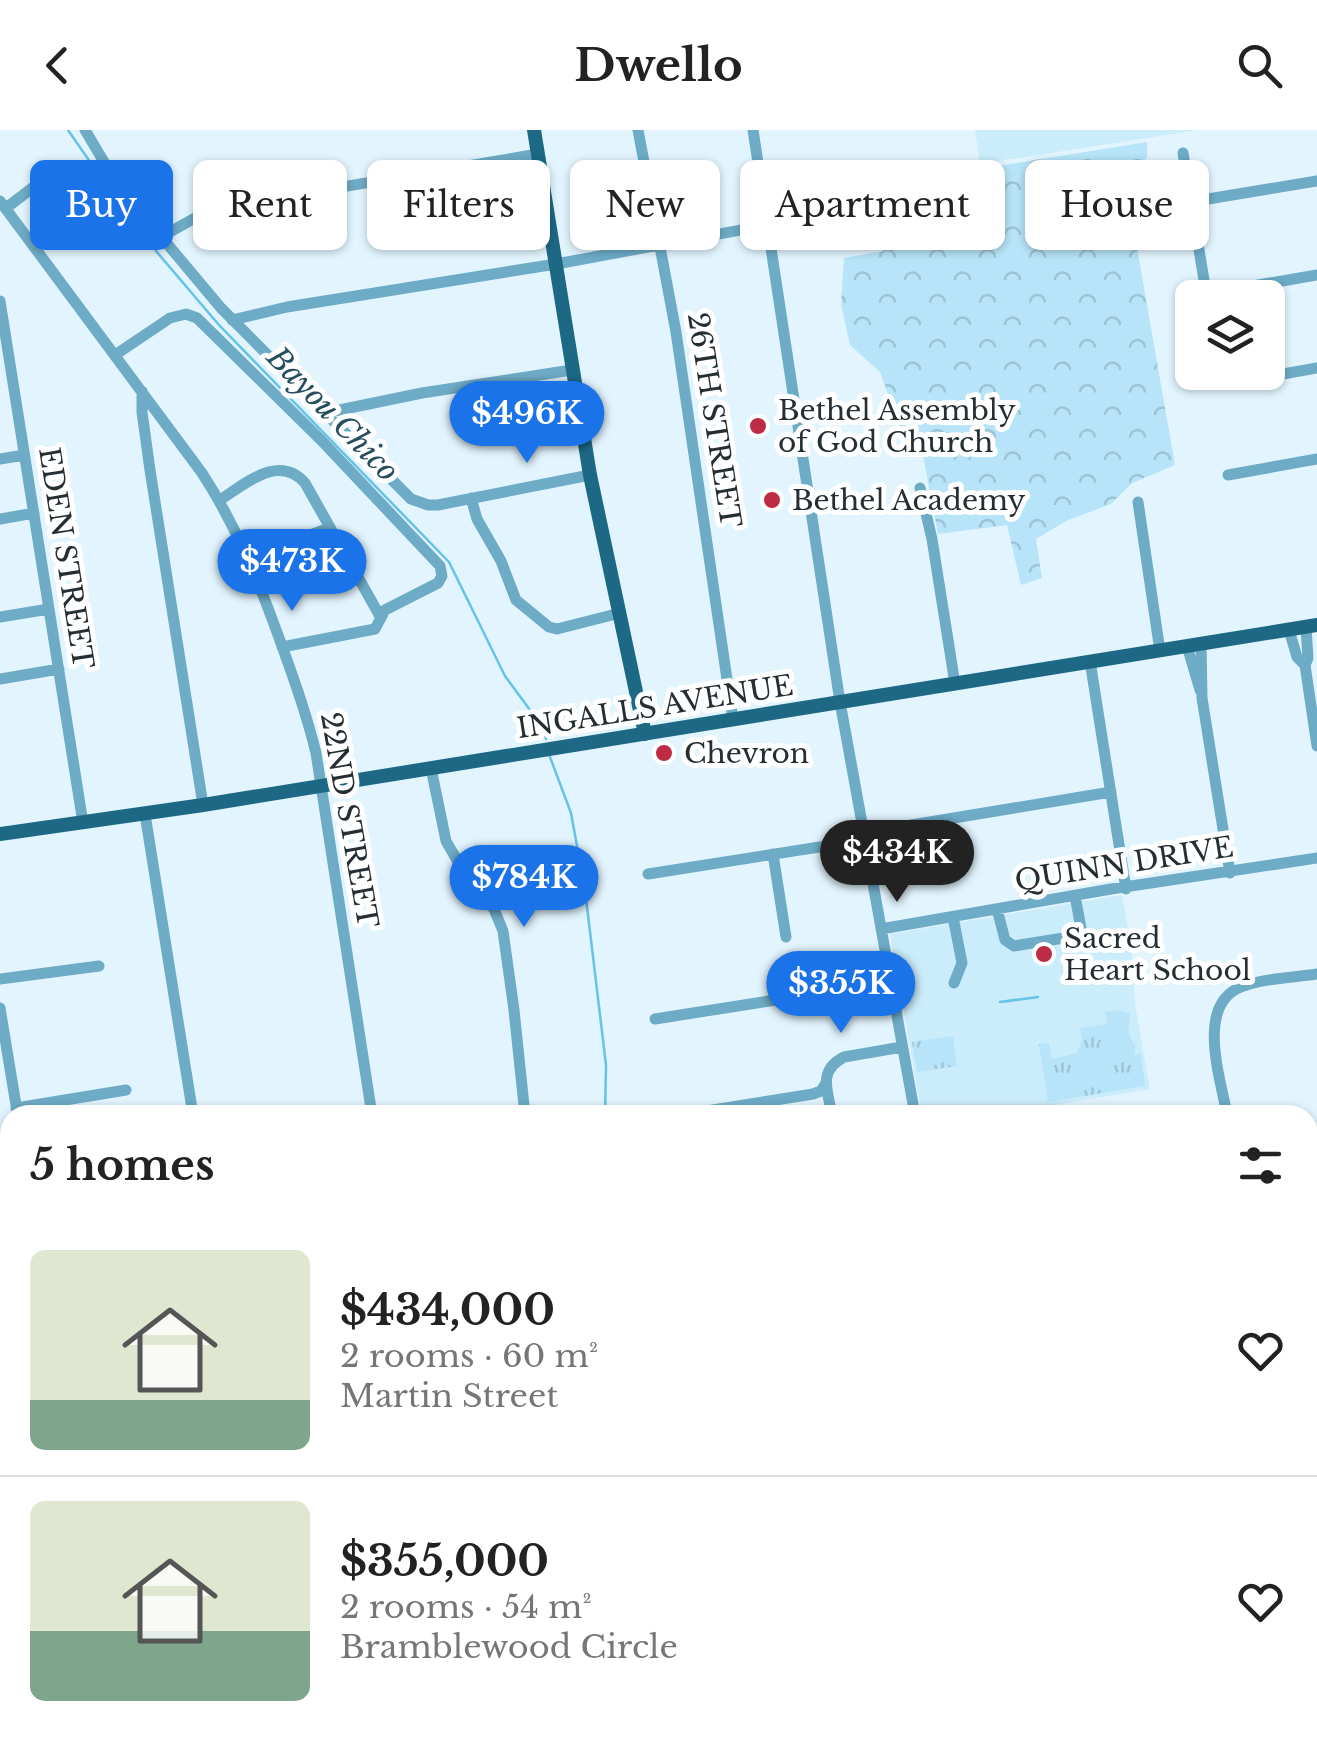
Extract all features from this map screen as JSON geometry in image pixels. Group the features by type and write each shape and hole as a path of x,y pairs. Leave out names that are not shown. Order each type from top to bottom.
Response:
{"main road":[{"path":"534,130 590,475 644,734"},
{"name":"INGALLS AVENUE","path":"0,834 203,805 1311,626"}],"street":[{"path":"84,130 103,160"},
{"name":"26TH STREET","path":"638,130 643,160"},
{"path":"754,130 758,160"},
{"path":"1183,153 1184,160"},
{"path":"173,230 211,209 538,154"},
{"path":"1209,199 1317,181"},
{"path":"3,205 30,187"},
{"name":"22ND STREET","path":"3,205 220,500 249,558 308,722 322,786 370,1105"},
{"path":"172,250 232,320 411,500 428,505 590,475"},
{"path":"232,320 326,300 631,250"},
{"name":"26TH STREET","path":"660,250 676,332 733,720"},
{"path":"772,250 840,702 890,982 901,1003 902,1046 912,1105"},
{"path":"1198,250 1203,280"},
{"path":"1285,281 1317,275"},
{"name":"EDEN STREET","path":"0,301 4,349 83,823"},
{"path":"115,355 170,318 186,314 197,318 440,566 442,576 438,583 385,610 377,627 282,647"},
{"path":"1285,374 1317,368"},
{"path":"325,413 422,393 572,370"},
{"path":"142,391 150,470 203,805"},
{"path":"0,459 24,455"},
{"path":"1228,475 1317,460"},
{"path":"220,500 272,470 293,472 305,482 381,618"},
{"path":"920,488 955,684"},
{"path":"471,498 516,600 549,627 558,630 620,613"},
{"path":"1138,502 1160,651"},
{"path":"0,519 34,514"},
{"path":"249,558 330,528"},
{"path":"0,617 49,608"},
{"path":"1311,626 1305,666 1317,746"},
{"path":"1289,630 1297,657 1305,666"},
{"path":"1194,645 1230,872"},
{"path":"1090,661 1126,889"},
{"path":"0,679 59,670"},
{"path":"431,768 446,841 494,909 503,931 514,1010 519,1105"},
{"path":"648,874 1110,792"},
{"path":"145,814 191,1105"},
{"path":"774,854 786,936"},
{"name":"QUINN DRIVE","path":"880,928 1317,858"},
{"path":"997,909 1005,940 1014,946 1076,936 1081,928 1075,896"},
{"path":"953,916 962,963 954,983"},
{"path":"0,979 99,966"},
{"path":"1225,1105 1213,1024 1224,999 1240,988 1317,974"},
{"path":"655,1019 890,982"},
{"path":"0,1008 16,1105"},
{"path":"829,1105 824,1090 830,1068 837,1060 902,1046"},
{"path":"48,1105 126,1090"},
{"path":"738,1105 824,1090"}],"shaded area":[{"path":"975,130 1198,130 1005,160 979,160"},
{"path":"1122,895 1150,1089 1056,1105 920,1105 890,934"}],"green space":[{"path":"1147,142 1144,160 1035,160"},
{"path":"1025,162 1025,250 1137,250 1175,465 1132,483 1111,504 1066,521 1036,539 1042,578 1021,585 1007,525 938,534 921,445 902,433 880,372 850,345 841,304 844,258 883,250 1005,250 1005,165"},
{"path":"1119,1010 1130,1014 1129,1034 1135,1044 1135,1054 1125,1059 1113,1054 1102,1056 1099,1043 1112,1038 1105,1012"},
{"path":"1107,1024 1112,1029 1112,1038 1099,1043 1125,1059 1141,1053 1145,1086 1048,1102 1039,1044 1049,1043 1052,1059 1077,1053 1082,1040 1080,1028"},
{"path":"953,1036 957,1066 917,1072 912,1042"}],"waterway":[{"name":"Bayou Chico","path":"68,130 133,224 219,325 449,562 505,676 544,729 546,739"},
{"path":"550,757 571,813 585,890 606,1065 605,1105"},
{"path":"1000,1002 1038,997"}],"place":[{"name":"Bethel Assembly of God Church","path":"758,426"},
{"name":"Bethel Academy","path":"772,500"},
{"name":"Chevron","path":"664,753"},
{"name":"Sacred Heart School","path":"1044,954"}]}
